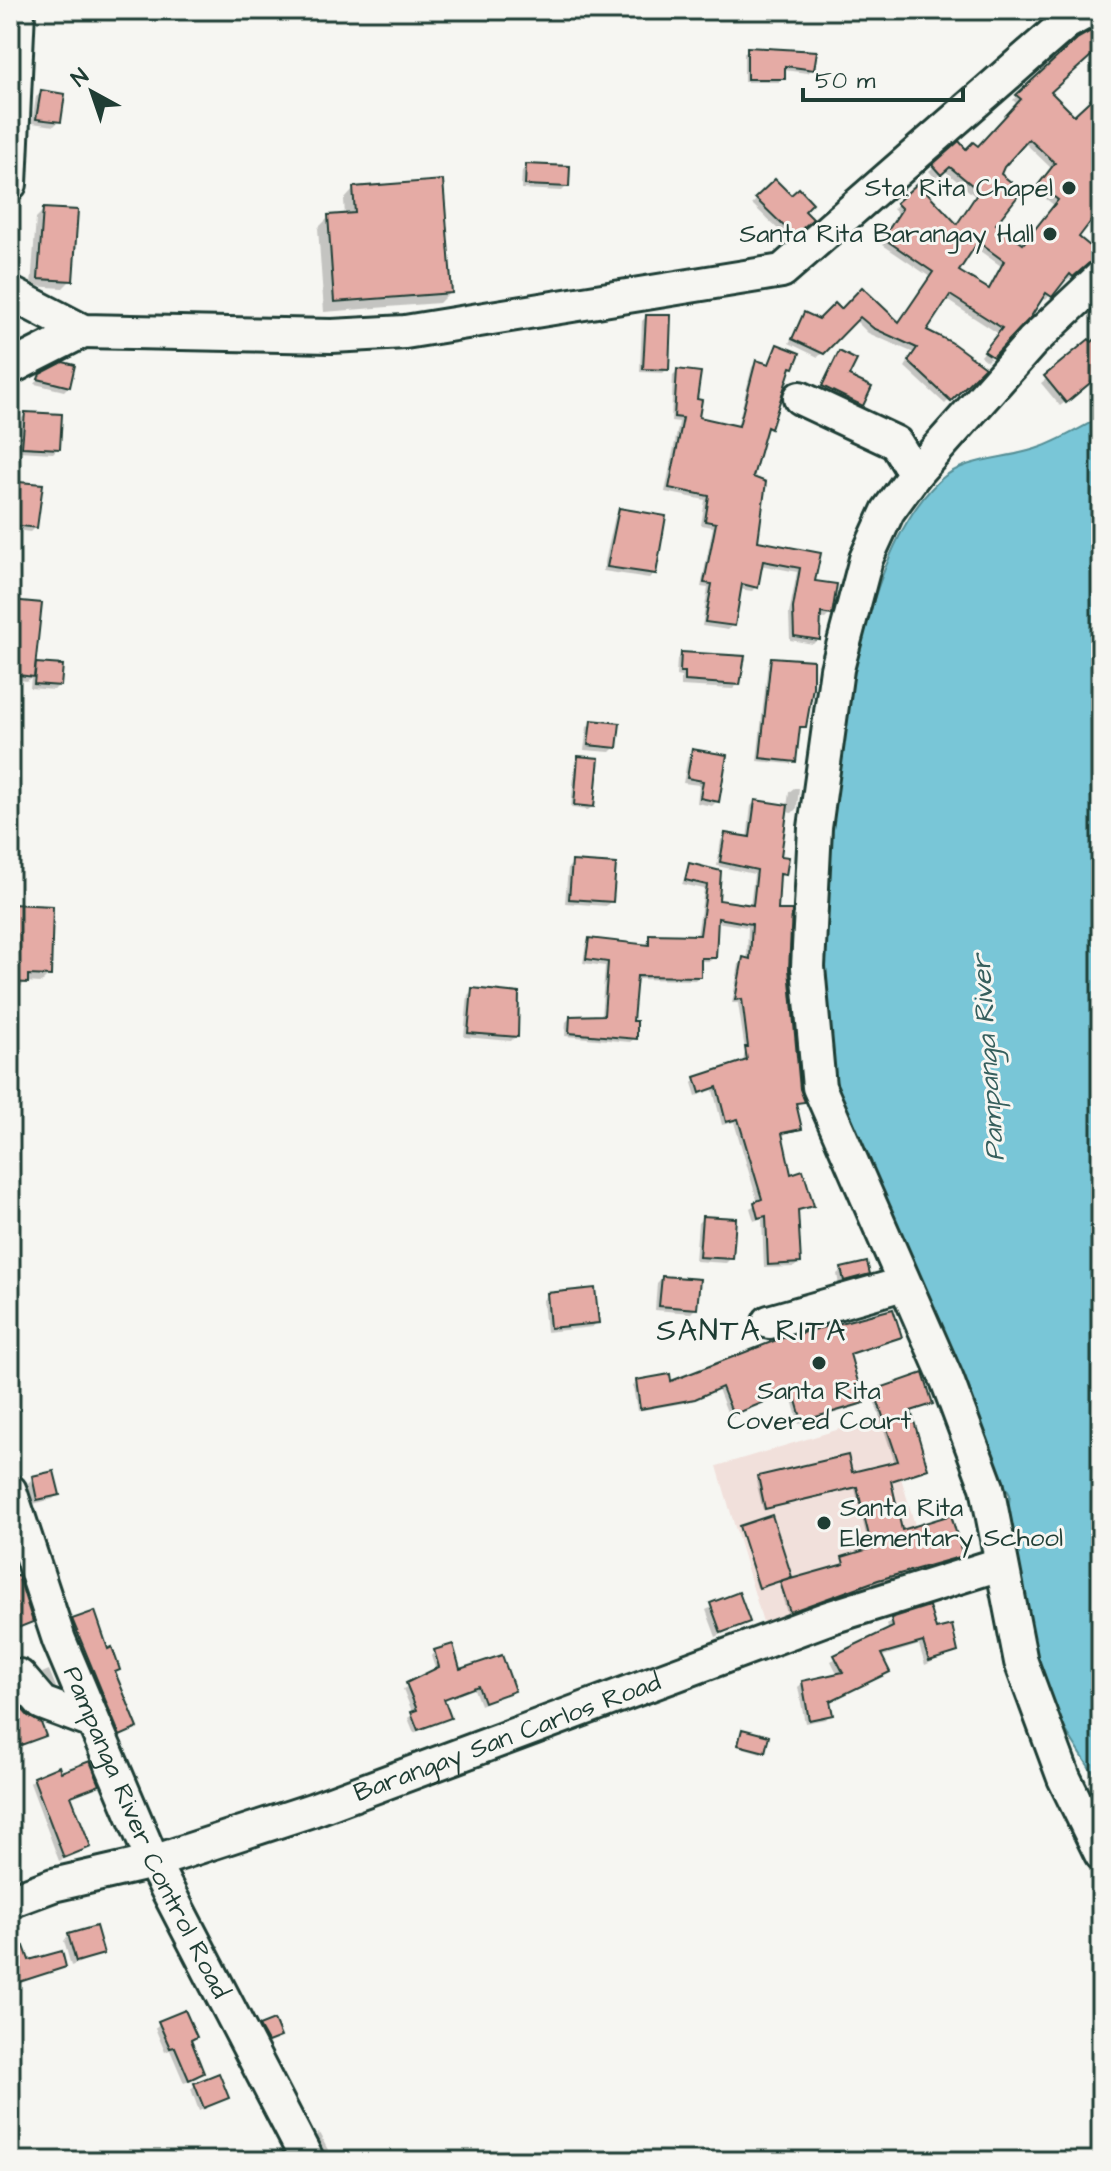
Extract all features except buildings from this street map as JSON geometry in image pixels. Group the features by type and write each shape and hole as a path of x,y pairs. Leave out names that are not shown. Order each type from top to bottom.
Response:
{"street":[{"path":"10,184 18,10"},
{"path":"10,293 83,331 332,336 405,332 782,271 1066,23 1090,10"},
{"path":"1101,277 1032,342 915,474 888,511 866,559 837,669 815,828 808,967 819,1087 947,1380 987,1487 1021,1662 1064,1778 1101,1854"},
{"path":"10,368 83,331"},
{"path":"800,398 896,443 915,474"},
{"path":"769,1322 903,1284"},
{"name":"Pampanga River Control Road","path":"10,1491 59,1640 90,1721 153,1862 308,2161"},
{"name":"Barangay San Carlos Road","path":"10,1901 53,1885 153,1862 550,1724 828,1618 1000,1564"},
{"path":"10,1676 19,1676 42,1703 90,1721"}],"shaded area":[{"name":"Santa Rita Elementary School","path":"883,1416 931,1580 765,1629 717,1466"}],"water":[{"name":"Pampanga River","path":"1101,417 1101,1786 1058,1718 1042,1684 1006,1527 1010,1495 994,1466 841,1098 825,1027 819,944 837,776 857,664 871,609 889,558 912,514 939,481 950,473 974,463 1041,447"}],"place":[{"name":"Sta. Rita Chapel","path":"1069,188"},
{"name":"Santa Rita Barangay Hall","path":"1050,234"},
{"name":"Santa Rita Covered Court","path":"819,1363"},
{"name":"Santa Rita Elementary School","path":"824,1523"}],"district":[{"name":"SANTA RITA","path":"752,1331"}]}
